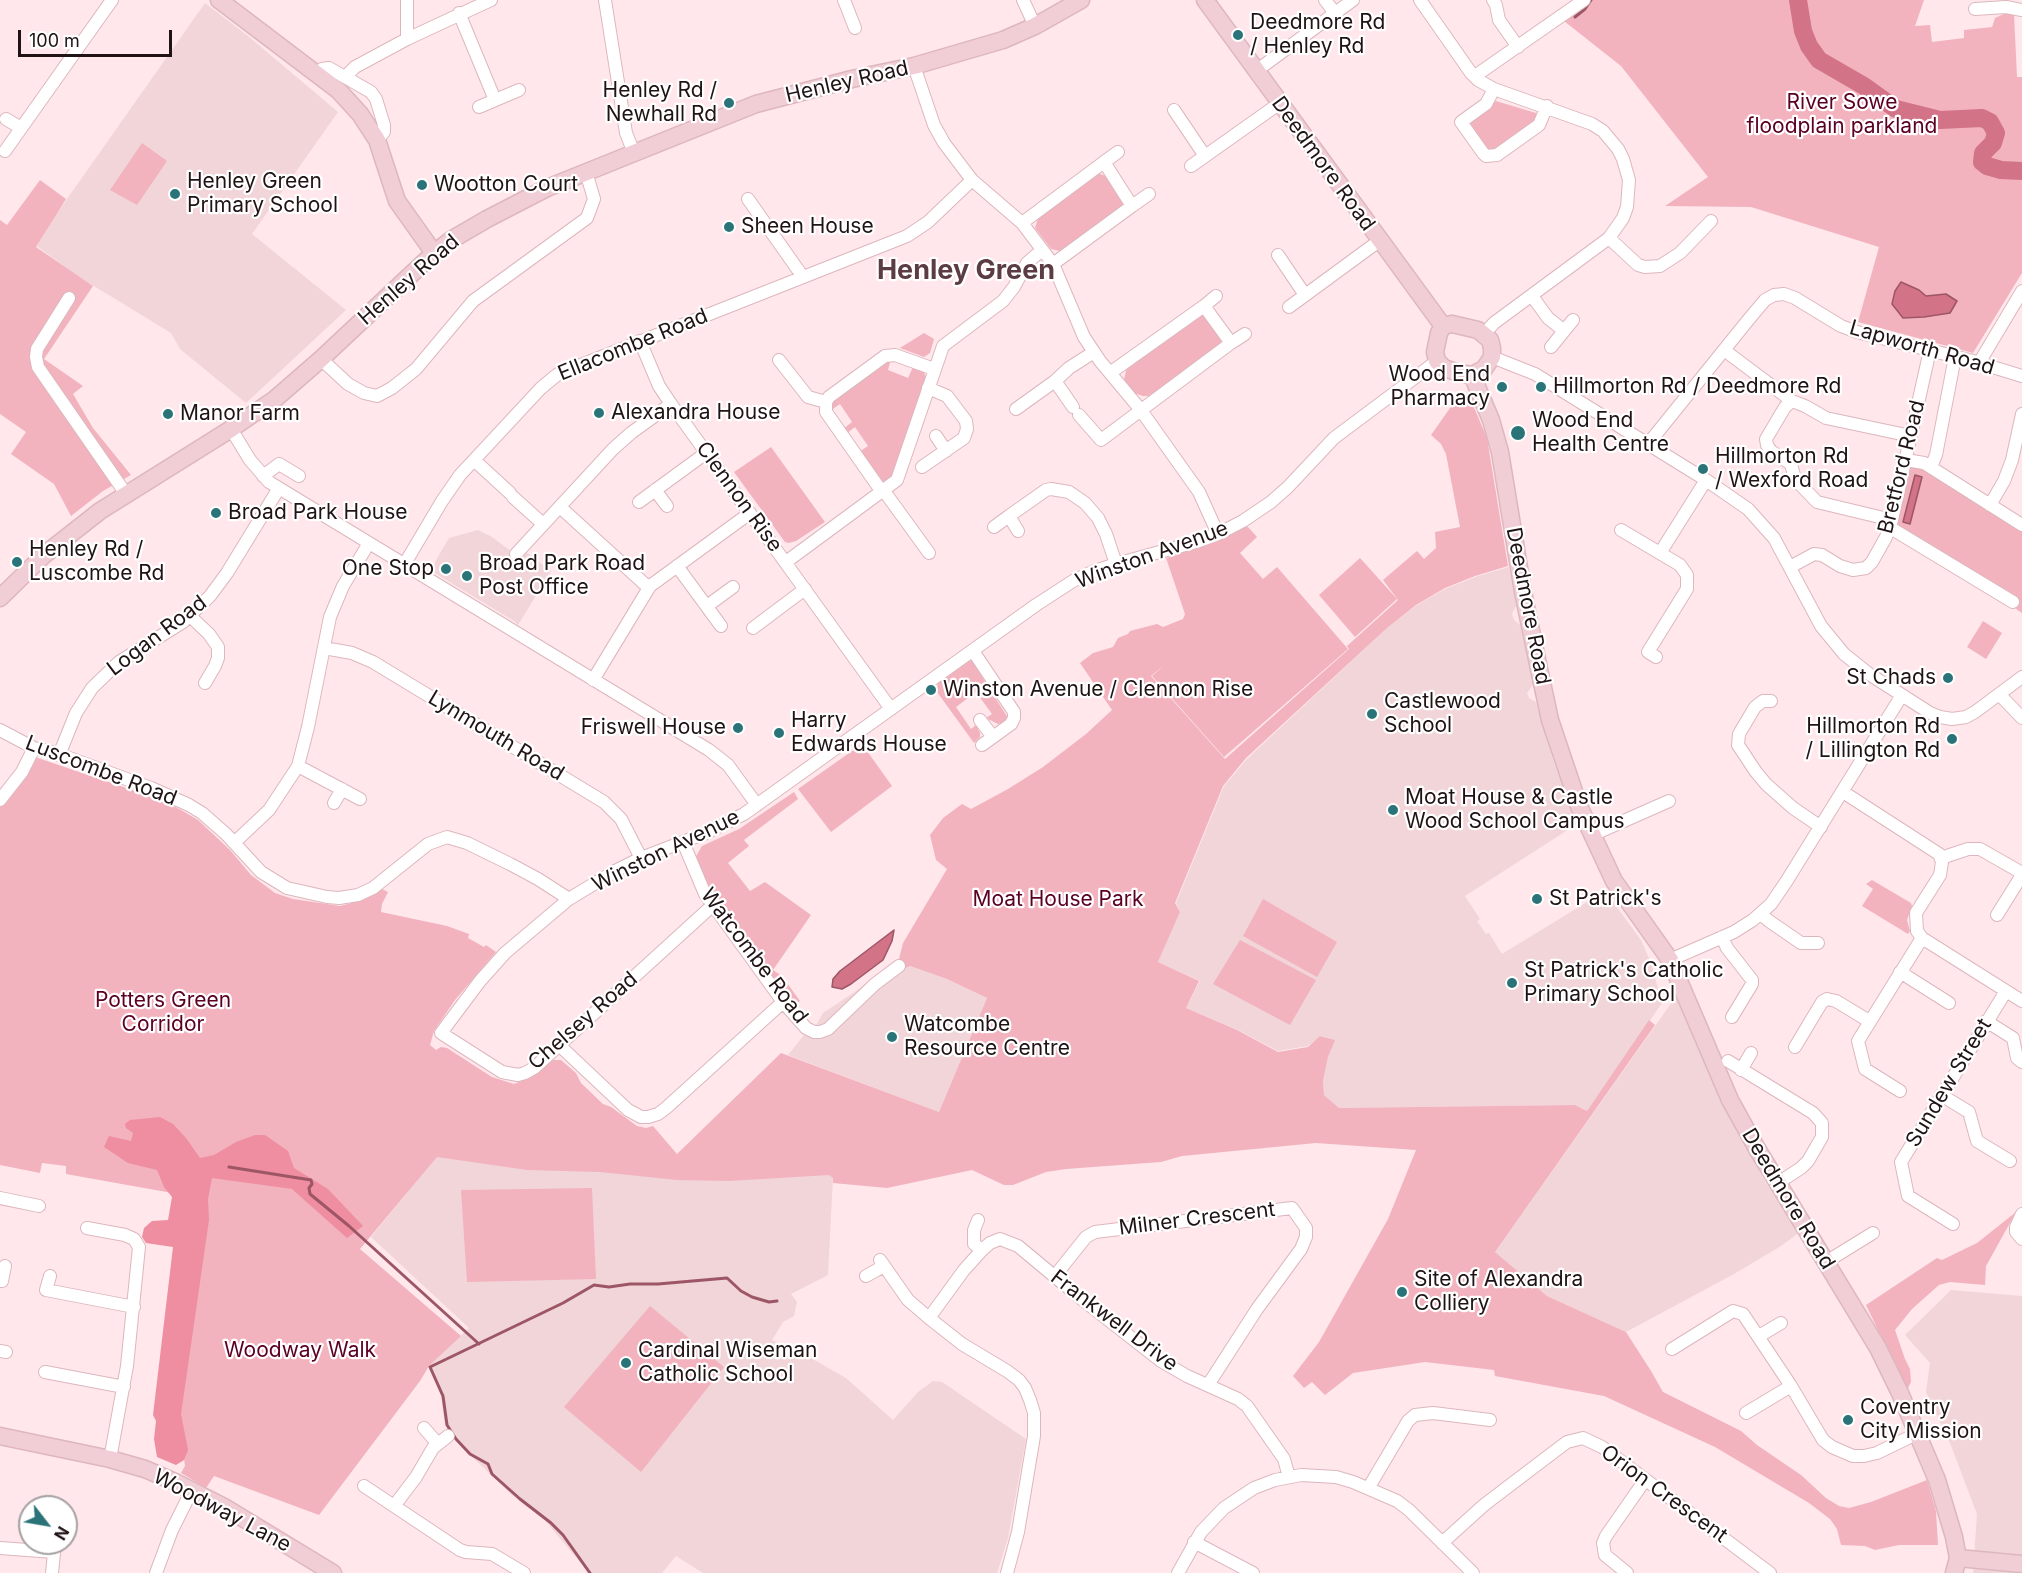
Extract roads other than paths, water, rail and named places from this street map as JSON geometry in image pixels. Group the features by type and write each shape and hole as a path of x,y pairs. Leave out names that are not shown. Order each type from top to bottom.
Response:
{"street":[{"path":"5,152 112,0"},
{"path":"219,0 339,91 360,114 377,140 398,201 434,253"},
{"path":"407,0 407,39"},
{"path":"346,76 355,67 407,39 491,0"},
{"path":"605,0 626,133 634,153"},
{"path":"844,0 855,28"},
{"path":"1023,0 1035,26"},
{"name":"Henley Road","path":"0,598 44,555 75,529 275,399 434,253 487,219 586,172 756,104 914,66 1004,40 1035,26 1081,0"},
{"name":"Deedmore Road","path":"1205,0 1443,326"},
{"path":"1325,0 1335,13"},
{"path":"1256,71 1353,0"},
{"path":"1420,0 1475,76 1494,89 1580,118 1598,128 1611,140 1623,159 1629,180 1627,207 1623,218 1609,238 1494,324 1484,334"},
{"path":"1493,0 1499,20 1518,47"},
{"path":"1475,76 1584,0"},
{"path":"1975,9 2007,7 2022,10"},
{"path":"459,13 495,100"},
{"path":"914,66 934,124 954,158 972,180 1022,223 1053,264 1078,326 1094,352 1140,409 1199,492 1218,534"},
{"path":"317,74 322,69 329,68 371,92 376,99 384,125 384,132 377,140"},
{"path":"1494,89 1486,104 1461,122 1486,156 1497,154 1539,124 1547,106"},
{"path":"479,107 519,90"},
{"path":"1191,166 1280,103"},
{"path":"1174,110 1205,156"},
{"path":"6,119 21,128"},
{"path":"1022,223 1118,152"},
{"path":"1104,162 1132,206"},
{"path":"321,359 348,384 364,393 377,396 392,388 416,369 473,301 587,218 594,199 586,172"},
{"name":"Ellacombe Road","path":"404,565 442,501 464,478 474,460 549,380 568,369 908,236 919,229 972,180"},
{"path":"1053,264 1149,194"},
{"path":"748,199 803,277"},
{"path":"1609,238 1638,265 1660,266 1680,253 1711,221"},
{"path":"1289,307 1379,241"},
{"path":"786,562 897,480 943,346 1003,301 1014,287 1027,263 1042,250"},
{"path":"1278,255 1305,295"},
{"path":"1978,363 2022,291"},
{"name":"Lapworth Road","path":"1648,444 1765,300 1774,295 1784,294 1803,302 1849,329 2022,376"},
{"path":"1110,373 1216,296"},
{"path":"1532,296 1548,318 1563,330"},
{"path":"69,298 37,349 38,367 126,494"},
{"path":"1204,306 1231,343"},
{"path":"1551,347 1573,320"},
{"path":"1458,325 1478,330 1490,340 1492,357 1484,369 1472,375 1444,368 1437,361 1436,342 1443,326 1458,325"},
{"path":"1055,381 1076,411 1101,440 1140,409 1245,334"},
{"name":"Clennon Rise","path":"640,341 659,386 671,404 891,709"},
{"path":"1724,350 1792,401 1826,418 1911,436"},
{"name":"Bretford Road","path":"1790,567 1814,554 1822,555 1840,566 1853,570 1866,568 1887,537 1930,350"},
{"path":"1016,409 1069,368 1094,352"},
{"path":"826,402 864,371 889,355 934,369"},
{"path":"1492,357 1535,374 1734,498 1758,518 1774,538 1821,626 1844,654 1869,674 1930,712 1952,719 1966,717 2022,677"},
{"name":"Bretford Road","path":"1931,467 1936,455 1955,357"},
{"path":"779,360 808,397 826,402"},
{"name":"Winston Avenue","path":"441,1033 480,981 505,953 569,899 641,858 727,824 1073,581 1116,564 1218,534 1243,521 1271,502 1334,438 1437,361"},
{"name":"Deedmore Road","path":"1472,375 1491,420 1500,452 1523,591 1550,720 1579,806 1614,880 1670,960 1730,1101 1878,1348 1918,1433 1937,1480 1954,1537 1957,1566"},
{"path":"922,467 964,438 967,425 947,396 928,388"},
{"path":"1792,401 1785,407 1766,439 1772,452 1791,464 1795,479 1817,502 1891,524 2013,602"},
{"path":"826,402 826,412 929,553"},
{"path":"516,554 622,440 671,404"},
{"path":"1990,505 2004,481 2012,460 2022,414"},
{"path":"231,429 263,476 279,488 721,758 757,805"},
{"path":"936,436 946,451"},
{"path":"639,502 706,453"},
{"path":"474,460 543,524"},
{"path":"1906,460 1924,463 2022,525"},
{"path":"263,476 279,464 299,476"},
{"path":"1660,553 1706,480"},
{"name":"Logan Road","path":"58,755 80,706 105,674 119,662 189,616 219,586 279,488"},
{"path":"655,490 667,506"},
{"path":"994,527 1046,490 1069,492 1085,502 1098,518 1116,564"},
{"path":"560,507 649,588"},
{"path":"593,680 649,588 750,513"},
{"path":"1009,516 1018,531"},
{"path":"1621,530 1683,568 1688,575 1687,589 1648,652 1656,657"},
{"path":"235,842 269,810 298,766 333,607 369,543"},
{"path":"677,566 721,626"},
{"path":"707,606 733,587"},
{"path":"753,628 805,589"},
{"path":"189,616 209,634 218,647 218,658 205,683"},
{"name":"Lynmouth Road","path":"324,648 352,653 373,662 604,802 621,819 641,858"},
{"path":"973,651 1014,712 1011,724 982,745"},
{"path":"1999,694 2022,718"},
{"path":"1670,960 1722,938 1761,914 1780,892 1902,695"},
{"path":"1771,701 1763,701 1755,707 1738,734 1738,746 1766,784 1793,808 1821,827"},
{"path":"980,720 993,737"},
{"name":"Luscombe Road","path":"0,730 34,748 177,798 202,813 235,842 261,872 278,884 298,891 339,898 368,891 428,844 447,837 455,838 538,879 569,899"},
{"path":"0,800 22,772 34,748"},
{"path":"298,766 360,799"},
{"path":"334,803 342,789"},
{"path":"1843,792 1935,850 1941,858 1940,875 1916,914 1917,931 1922,938 2022,1000"},
{"path":"1592,835 1669,801"},
{"name":"Watcombe Road","path":"682,842 699,883 713,905 783,1002 806,1028 814,1032 828,1029 875,984 899,966"},
{"path":"1941,858 1968,849 1980,849 2022,874 1997,915"},
{"name":"Chelsey Road","path":"441,1033 502,1072 518,1075 534,1068 713,905"},
{"path":"1761,914 1801,943 1818,943"},
{"path":"1722,938 1752,980 1752,984 1732,1017"},
{"path":"1900,1091 1867,1071 1863,1065 1858,1041 1922,938"},
{"path":"1900,972 1949,1003"},
{"name":"Sundew Street","path":"1953,1224 1908,1196 1901,1166 1903,1157 2006,991"},
{"path":"1795,1047 1822,1002 1827,999 1836,1001 1869,1021"},
{"path":"559,1045 628,1110 641,1117 648,1117 666,1108 783,1002"},
{"path":"1986,1021 2013,1038 2017,1058 2022,1062"},
{"path":"1741,1070 1750,1053"},
{"path":"1728,1061 1813,1113 1822,1123 1822,1137 1808,1161 1778,1183"},
{"path":"1941,1095 1970,1112 1977,1141 2010,1161"},
{"path":"0,1198 39,1206"},
{"name":"Milner Crescent","path":"1054,1277 1086,1237 1095,1232 1292,1208 1306,1228 1306,1237 1301,1249 1257,1309 1208,1385"},
{"path":"2021,1239 2016,1232 2016,1227 2022,1214"},
{"path":"929,1318 948,1289 982,1250 975,1244 974,1230 978,1220"},
{"path":"87,1228 125,1235 137,1243 139,1252 124,1387 110,1459"},
{"path":"1826,1262 1873,1233"},
{"name":"Frankwell Drive","path":"982,1250 1000,1239 1018,1246 1132,1340 1187,1376 1238,1399 1247,1406 1284,1459 1290,1477"},
{"path":"866,1276 882,1263 908,1300 962,1344 1019,1380 1030,1400 1034,1413 1034,1436 1018,1532 1007,1573"},
{"path":"0,1281 2,1281 5,1266"},
{"path":"50,1276 46,1290 134,1307"},
{"path":"1672,1349 1733,1311 1743,1314 1791,1386 1823,1440 1843,1453 1864,1456 1877,1453 1918,1433"},
{"path":"1759,1336 1781,1323"},
{"path":"45,1372 124,1387"},
{"path":"1746,1413 1791,1386"},
{"path":"1369,1487 1408,1420 1415,1415 1433,1413 1490,1420"},
{"path":"394,1506 416,1477 429,1453 443,1440 424,1428"},
{"name":"Woodway Lane","path":"0,1436 110,1459 145,1469 192,1490 333,1573"},
{"name":"Orion Crescent","path":"1442,1544 1484,1505 1567,1442 1583,1438 1592,1441 1770,1573"},
{"path":"1178,1573 1194,1542 1210,1521 1237,1498 1264,1484 1309,1475 1336,1477 1369,1487 1397,1501 1473,1573"},
{"path":"1627,1573 1608,1559 1603,1543 1645,1480"},
{"path":"364,1486 460,1550 492,1554 524,1573"},
{"path":"156,1573 172,1530 192,1490"},
{"path":"1194,1542 1253,1573"},
{"path":"0,1548 18,1548"},
{"path":"52,1573 54,1555"},
{"path":"1957,1566 2022,1564"}],"waterway":[{"path":"1575,17 1591,0"},
{"path":"1798,0 1803,31 1809,46 1819,60 1864,86 1896,109 1940,120 1982,118 1990,122 1996,133 1993,143 1983,153 1982,162 2001,170 2022,171"},
{"path":"229,1167 311,1180 310,1194 349,1226 479,1344"},
{"path":"590,1573 563,1535 492,1474 488,1464 470,1454 456,1439 447,1425 443,1396 430,1367 563,1303 594,1285 609,1287 727,1278 741,1291 752,1297 769,1302 777,1301"}],"place":[{"name":"Deedmore Rd / Henley Rd","path":"1238,35"},
{"name":"Henley Rd / Newhall Rd","path":"729,103"},
{"name":"Wootton Court","path":"422,185"},
{"name":"Henley Green Primary School","path":"175,194"},
{"name":"Sheen House","path":"729,227"},
{"name":"Wood End Pharmacy","path":"1502,387"},
{"name":"Hillmorton Rd / Deedmore Rd","path":"1541,387"},
{"name":"Alexandra House","path":"599,413"},
{"name":"Manor Farm","path":"168,414"},
{"name":"Wood End Health Centre","path":"1518,433"},
{"name":"Hillmorton Rd / Wexford Road","path":"1703,469"},
{"name":"Broad Park House","path":"216,513"},
{"name":"Henley Rd / Luscombe Rd","path":"17,562"},
{"name":"One Stop","path":"446,569"},
{"name":"Broad Park Road Post Office","path":"467,576"},
{"name":"St Chads","path":"1948,678"},
{"name":"Winston Avenue / Clennon Rise","path":"931,690"},
{"name":"Castlewood School","path":"1372,714"},
{"name":"Friswell House","path":"738,728"},
{"name":"Harry Edwards House","path":"779,733"},
{"name":"Hillmorton Rd / Lillington Rd","path":"1952,739"},
{"name":"Moat House & Castle Wood School Campus","path":"1393,810"},
{"name":"St Patrick's","path":"1537,899"},
{"name":"St Patrick's Catholic Primary School","path":"1512,983"},
{"name":"Watcombe Resource Centre","path":"892,1037"},
{"name":"Site of Alexandra Colliery","path":"1402,1292"},
{"name":"Cardinal Wiseman Catholic School","path":"626,1363"},
{"name":"Coventry City Mission","path":"1848,1420"}],"district":[{"name":"Henley Green","path":"966,271"}],"park label":[{"name":"River Sowe floodplain parkland","path":"1842,115"},
{"name":"Moat House Park","path":"1058,900"},
{"name":"Potters Green Corridor","path":"163,1013"},
{"name":"Woodway Walk","path":"300,1351"}]}
